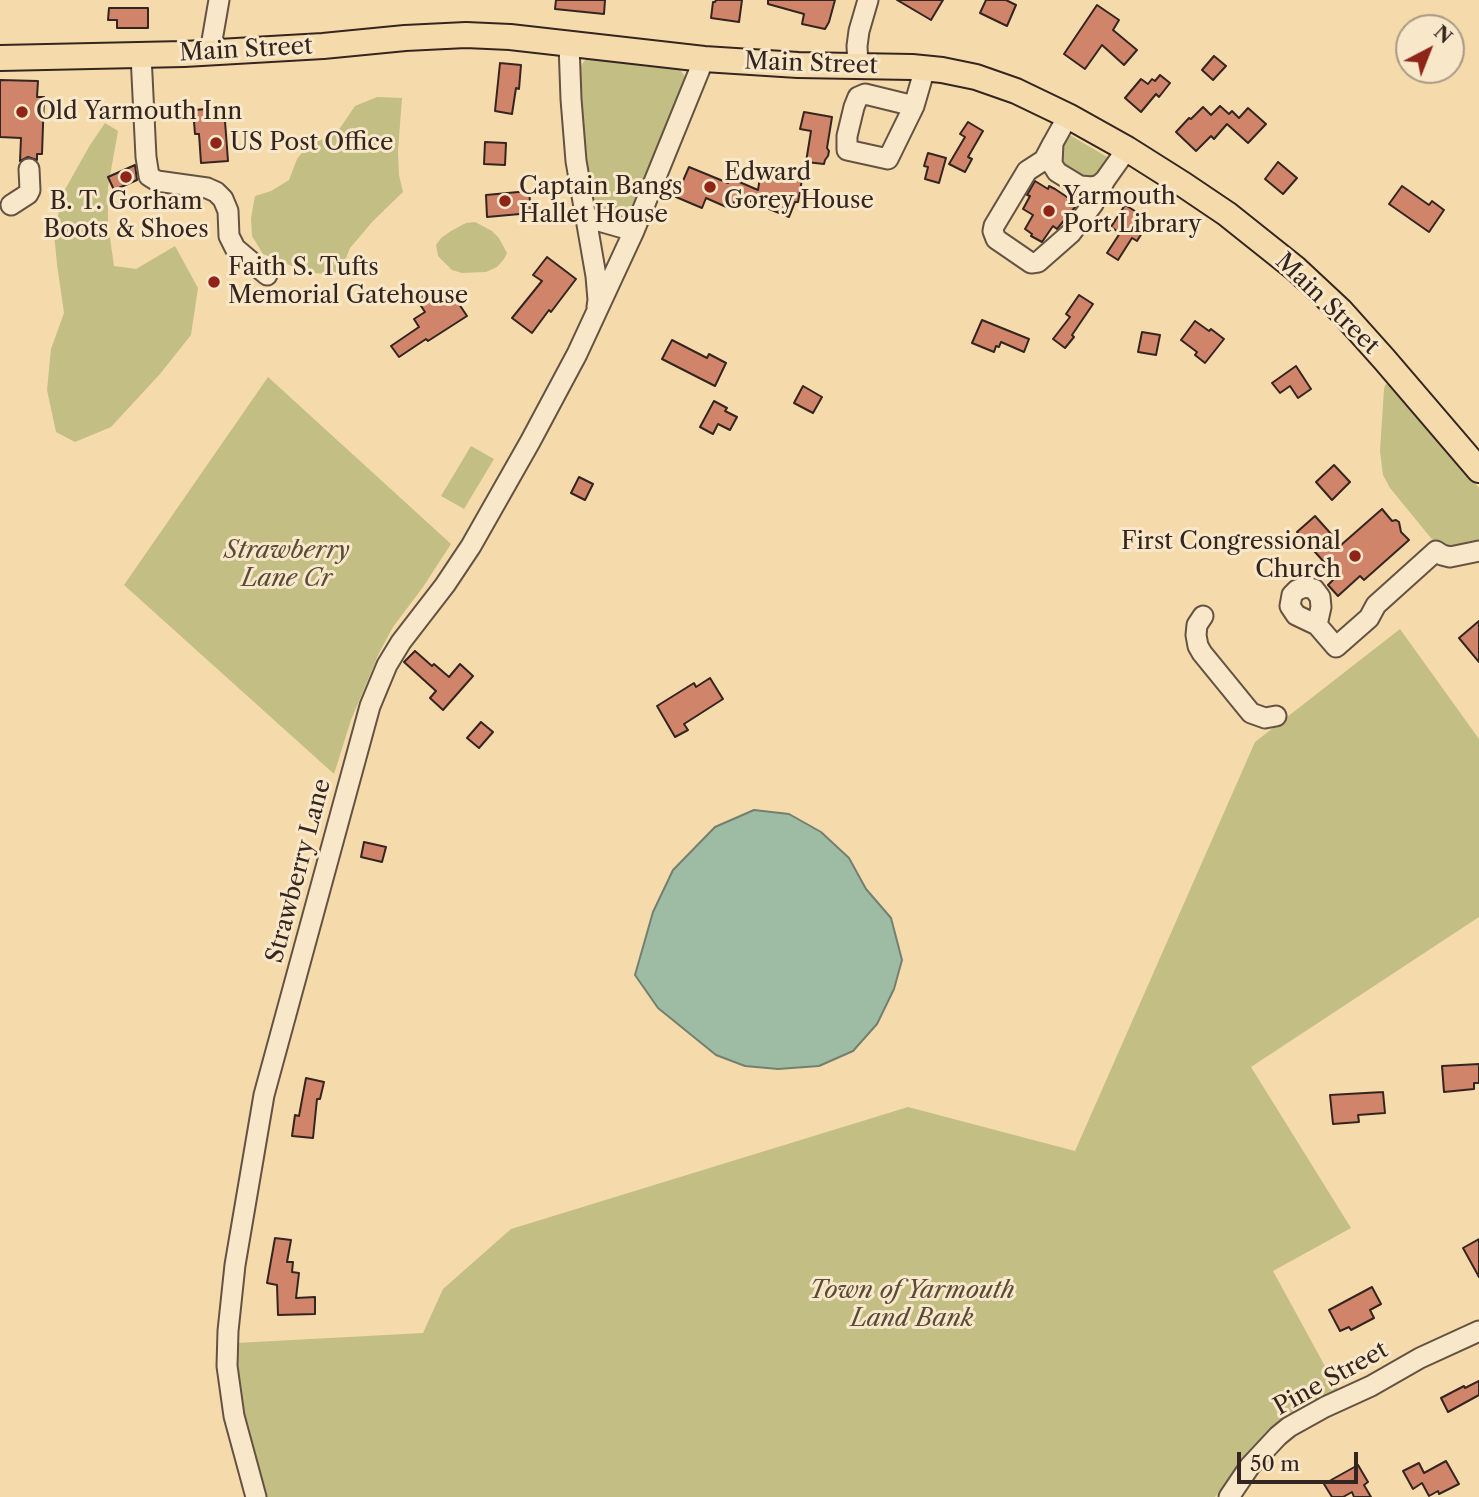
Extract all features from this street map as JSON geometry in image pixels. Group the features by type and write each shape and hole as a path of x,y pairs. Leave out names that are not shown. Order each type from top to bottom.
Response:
{"main road":[{"name":"Main Street","path":"0,58 210,52 449,35 503,36 704,59 798,65 925,68 961,73 993,82 1068,116 1127,149 1227,214 1341,311 1479,470"}],"street":[{"path":"210,52 219,0"},
{"path":"858,66 859,31 868,0"},
{"name":"Strawberry Lane","path":"569,44 576,160 597,283 596,313"},
{"path":"141,55 149,176 157,181 207,188 216,192 223,199 228,211 229,236 235,248 267,275"},
{"name":"Strawberry Lane","path":"256,1497 230,1395 228,1355 232,1286 264,1096 370,706 393,653 445,585 484,523 572,365 634,231 704,59"},
{"path":"914,106 925,68"},
{"path":"1068,116 1047,156 1027,171 993,231 996,239 1031,263 1038,262 1071,233 1093,204 1105,180 1127,149"},
{"path":"1053,143 1052,164 1058,172 1080,186 1093,187 1105,180"},
{"path":"11,205 28,194 29,169"},
{"path":"585,217 634,231"},
{"path":"1317,625 1336,647 1436,551 1450,557 1479,551"},
{"path":"1203,616 1197,625 1196,635 1202,653 1251,713 1265,718 1276,716"},
{"name":"Pine Street","path":"1229,1497 1250,1466 1289,1427 1420,1358 1479,1331"}],"green space":[{"path":"588,57 679,68 686,78 636,206 613,216 592,207 585,187 579,73"},
{"path":"377,97 402,98 398,151 403,192 350,248 334,275 306,272 263,254 252,236 251,218 255,196 271,191 289,180 297,159 309,144 324,139 340,128 355,106"},
{"path":"105,123 118,131 108,187 108,224 114,266 136,269 175,246 198,288 191,335 160,374 111,427 75,442 56,432 47,390 51,349 64,313 54,233 63,193"},
{"path":"1068,134 1109,158 1099,175 1083,179 1062,169 1060,146"},
{"path":"475,222 492,231 507,253 497,267 486,272 462,273 452,270 438,256 436,245 451,231 466,223"},
{"name":"Strawberry Lane Cr","path":"268,377 451,544 393,627 379,653 351,720 334,774 124,585"},
{"path":"1389,383 1479,488 1479,541 1444,548 1435,543 1390,488 1383,475 1380,451 1384,389"},
{"path":"471,446 494,459 464,509 441,496"},
{"name":"Town of Yarmouth Land Bank","path":"1400,629 1479,739 1479,917 1251,1067 1351,1228 1273,1271 1338,1390 1252,1449 1215,1497 265,1497 246,1434 237,1375 236,1343 423,1333 443,1289 511,1229 908,1107 1075,1151 1255,742"}],"shaded area":[{"path":"754,810 789,814 821,832 849,858 866,889 891,918 902,960 894,989 877,1024 853,1051 819,1066 778,1069 745,1066 716,1055 658,1008 635,975 653,912 673,870 715,827"}],"building":[{"path":"556,0 605,0 604,14 555,9"},
{"path":"742,0 739,22 711,18 713,2"},
{"path":"768,0 835,0 825,29 802,24 804,14 768,4"},
{"path":"897,0 943,0 931,20"},
{"path":"986,0 1006,0 1016,5 1007,26 980,13"},
{"path":"1097,5 1119,20 1113,30 1137,50 1124,65 1102,45 1085,69 1064,54"},
{"path":"109,8 148,8 148,28 117,28 117,20 108,20"},
{"path":"1214,56 1226,66 1213,80 1202,70"},
{"path":"500,63 521,65 519,89 516,88 512,114 495,111"},
{"path":"1160,75 1170,83 1159,97 1156,94 1141,112 1125,98 1141,79 1148,84"},
{"name":"Old Yarmouth Inn","path":"0,80 38,81 37,97 44,97 42,154 37,154 37,160 28,157 20,161 21,138 0,137"},
{"path":"1220,106 1229,114 1232,111 1239,118 1248,108 1266,124 1248,143 1227,124 1214,139 1211,136 1196,151 1176,132 1203,107 1211,115"},
{"name":"US Post Office","path":"224,108 228,161 201,163 199,134 195,134 193,110"},
{"path":"804,112 832,117 827,148 829,151 824,164 806,162 811,131 800,129"},
{"path":"968,122 983,131 968,157 972,159 965,172 949,164 965,137 960,134"},
{"path":"485,142 506,143 505,165 484,164"},
{"path":"928,153 946,158 939,183 925,179 928,167 924,166"},
{"path":"1278,162 1297,178 1283,194 1265,179"},
{"name":"B. T. Gorham Boots & Shoes","path":"135,165 137,180 114,190 108,177"},
{"path":"689,167 728,183 730,178 758,190 761,171 779,174 780,170 803,174 798,202 795,202 789,217 737,196 731,209 706,198 702,208 676,197"},
{"path":"1035,181 1048,189 1049,186 1055,189 1076,206 1057,229 1053,226 1042,242 1025,229 1033,215 1023,209"},
{"path":"1402,186 1429,205 1432,201 1444,210 1429,232 1389,204"},
{"name":"Captain Bangs Hallet House","path":"529,191 531,213 487,217 486,195"},
{"path":"1125,205 1150,220 1137,241 1132,238 1118,260 1107,253 1120,233 1111,227"},
{"path":"547,257 576,279 532,333 512,318 542,281 533,275"},
{"path":"431,291 440,303 453,295 467,316 399,357 391,346 419,327 414,319 425,312 417,300"},
{"path":"1079,295 1093,304 1065,348 1053,339 1070,317 1066,314"},
{"path":"982,320 1029,339 1024,352 1001,342 994,352 972,343"},
{"path":"1195,321 1224,339 1205,363 1195,355 1197,352 1181,340"},
{"path":"1142,332 1160,335 1156,355 1138,352"},
{"path":"672,340 707,358 709,354 726,363 715,386 662,359"},
{"path":"1296,366 1311,389 1298,398 1290,386 1280,393 1272,383"},
{"path":"803,386 822,397 813,413 794,403"},
{"path":"714,401 737,417 730,430 718,424 713,434 700,427"},
{"path":"1334,465 1350,482 1332,500 1316,482"},
{"path":"579,477 593,484 585,500 571,493"},
{"name":"First Congressional Church","path":"1382,509 1392,521 1399,522 1401,532 1409,540 1364,580 1360,576 1338,596 1328,585 1333,580 1329,576 1333,572 1297,532 1315,516 1341,545"},
{"path":"1479,621 1479,662 1459,638"},
{"path":"415,651 449,677 460,664 473,676 443,710 430,698 436,691 404,662"},
{"path":"710,678 723,699 684,724 688,730 675,737 657,706 694,683 696,687"},
{"path":"481,722 493,732 479,748 467,738"},
{"path":"364,842 386,847 382,862 361,857"},
{"path":"1479,1064 1479,1083 1474,1083 1474,1089 1444,1092 1442,1066"},
{"path":"306,1078 324,1082 320,1099 317,1099 313,1138 292,1136 295,1115 299,1116"},
{"path":"1383,1092 1385,1113 1358,1115 1359,1122 1333,1124 1330,1095"},
{"path":"275,1238 291,1240 287,1262 293,1262 292,1272 299,1273 296,1298 315,1297 315,1314 278,1315 277,1285 267,1283"},
{"path":"1479,1239 1479,1277 1463,1248"},
{"path":"1372,1287 1381,1304 1370,1310 1374,1318 1351,1330 1349,1327 1340,1331 1329,1310"},
{"path":"1479,1381 1479,1395 1448,1412 1441,1398"},
{"path":"1446,1461 1459,1484 1439,1494 1438,1491 1429,1496 1422,1483 1413,1489 1403,1471 1419,1463 1424,1473"},
{"path":"1358,1465 1368,1482 1364,1485 1371,1497 1354,1497 1352,1492 1343,1497 1332,1497 1324,1484"}],"place":[{"name":"Old Yarmouth Inn","path":"22,112"},
{"name":"US Post Office","path":"216,143"},
{"name":"B. T. Gorham Boots & Shoes","path":"126,177"},
{"name":"Edward Gorey House","path":"710,187"},
{"name":"Captain Bangs Hallet House","path":"505,201"},
{"name":"Yarmouth Port Library","path":"1049,211"},
{"name":"Faith S. Tufts Memorial Gatehouse","path":"214,282"},
{"name":"First Congressional Church","path":"1355,556"}]}
